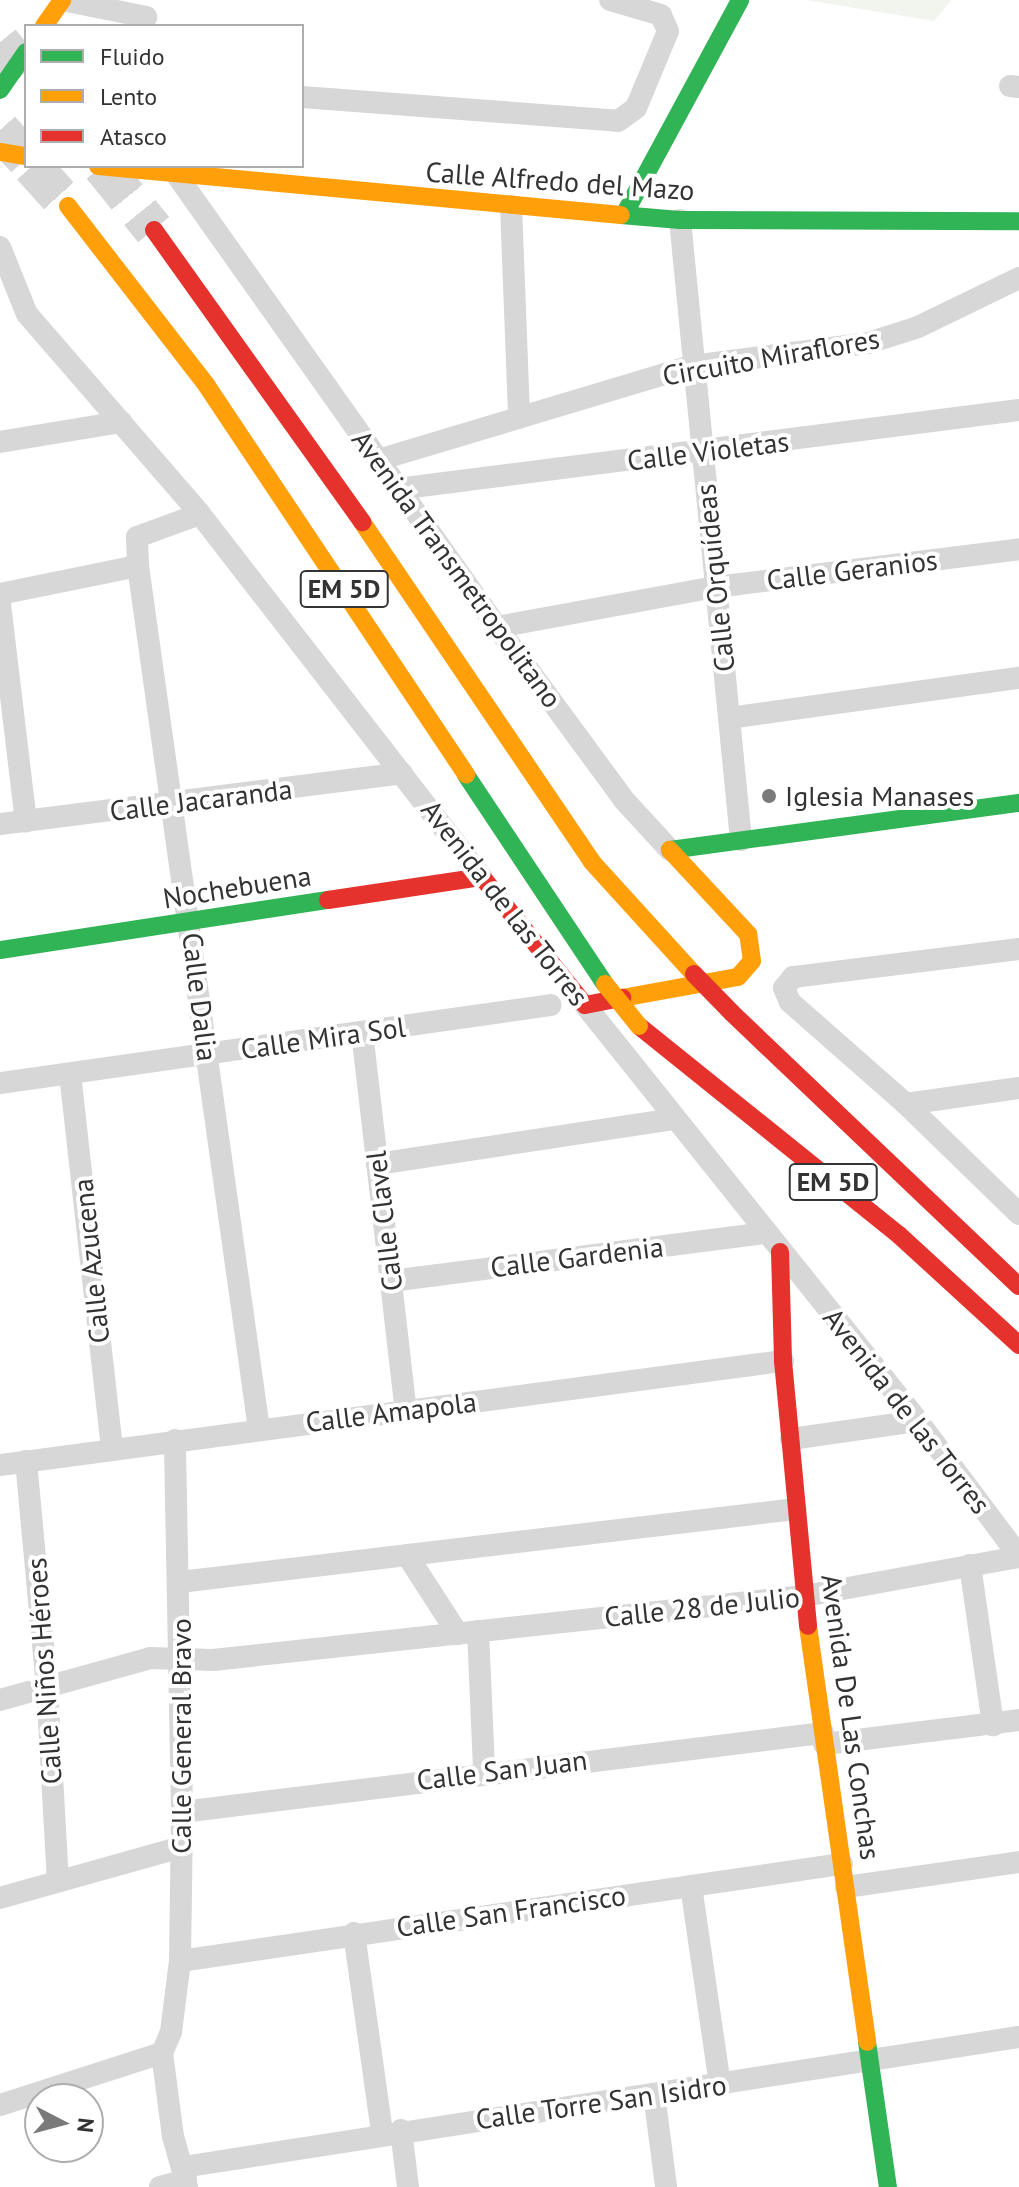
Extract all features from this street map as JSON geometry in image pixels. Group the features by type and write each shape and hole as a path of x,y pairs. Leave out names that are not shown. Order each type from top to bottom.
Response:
{"main road":[{"path":"625,213 740,0"},
{"path":"45,24 60,2"},
{"path":"60,2 69,24"},
{"path":"0,90 24,55"},
{"path":"0,152 24,156"},
{"name":"Calle Alfredo del Mazo","path":"123,168 680,220 1019,221"},
{"name":"EM 5D","path":"68,206 207,386 605,984 639,1026 899,1235 1019,1345"},
{"name":"EM 5D","path":"154,230 285,408 592,862 732,1013 1019,1286"},
{"path":"670,850 1019,803"},
{"name":"Avenida Transmetropolitano","path":"585,1005 738,977 752,961 748,934 670,850"},
{"name":"Nochebuena","path":"0,950 482,877"},
{"name":"Avenida de las Torres","path":"482,877 585,1005"},
{"name":"Avenida De Las Conchas","path":"780,1252 783,1361 804,1596 888,2187"}],"street":[{"path":"304,97 618,121 636,108 668,31 661,15 610,0"},
{"path":"60,2 147,14"},
{"name":"Avenida Transmetropolitano","path":"174,172 497,627 624,800 670,850"},
{"path":"511,206 519,418"},
{"name":"Calle Orquídeas","path":"680,220 741,840"},
{"name":"Avenida de las Torres","path":"0,247 27,314 200,514 482,877"},
{"name":"Circuito Miraflores","path":"378,460 692,366 868,343 918,327 1019,278"},
{"name":"Calle Violetas","path":"397,489 1019,410"},
{"path":"0,442 121,422"},
{"path":"0,594 138,566 137,537 200,514"},
{"name":"Calle Geranios","path":"497,627 716,587 1019,549"},
{"name":"Calle Dalia","path":"138,566 259,1429"},
{"path":"0,604 26,821"},
{"path":"729,718 1019,678"},
{"name":"Calle Jacaranda","path":"0,824 173,805 402,773"},
{"path":"1019,949 793,977 784,988 790,1002 906,1104 1019,1214"},
{"name":"Calle Mira Sol","path":"0,1083 551,1005"},
{"name":"Avenida de las Torres","path":"585,1005 764,1233 918,1421 1019,1556"},
{"name":"Calle Clavel","path":"362,1032 406,1410"},
{"name":"Calle Azucena","path":"70,1074 112,1449"},
{"path":"906,1104 1019,1088"},
{"path":"377,1164 675,1119"},
{"name":"Calle Gardenia","path":"391,1281 764,1233"},
{"name":"Calle Amapola","path":"0,1465 783,1361"},
{"path":"791,1439 918,1421"},
{"name":"Calle General Bravo","path":"162,2053 171,2032 180,1961 182,1658 175,1440"},
{"name":"Calle Niños Héroes","path":"26,1461 47,1686 58,1880"},
{"path":"180,1582 796,1509"},
{"path":"407,1555 468,1632 484,1771"},
{"name":"Calle 28 de Julio","path":"0,1700 150,1658 213,1660 804,1596 1019,1556"},
{"path":"970,1565 993,1725"},
{"name":"Calle San Juan","path":"182,1812 484,1771 993,1725 1019,1720"},
{"path":"0,1898 181,1847"},
{"path":"846,1887 1019,1862"},
{"name":"Calle San Francisco","path":"180,1961 354,1933 842,1864"},
{"path":"691,1886 720,2085"},
{"path":"354,1933 391,2132 408,2187"},
{"name":"Calle Torre San Isidro","path":"160,2187 185,2178 391,2132 720,2085 1019,2037"},
{"path":"0,2105 162,2053 185,2178"},
{"path":"654,2094 666,2187"}],"shaded area":[{"path":"806,0 951,0 934,21"}],"tunnel":[{"path":"0,42 24,72"},
{"path":"0,130 24,157"},
{"path":"34,168 68,206"},
{"path":"104,168 154,230"}],"traffic: fast":[{"path":"625,213 740,0"},
{"path":"0,90 24,55"},
{"path":"621,215 680,220 1019,221"},
{"path":"466,775 605,984"},
{"path":"670,850 1019,803"},
{"path":"0,950 328,900"},
{"path":"867,2042 888,2187"}],"traffic: slow":[{"path":"45,24 62,0"},
{"path":"0,152 24,156"},
{"path":"119,168 621,215"},
{"path":"68,206 207,386 466,775"},
{"path":"362,522 592,862 694,974"},
{"path":"622,998 738,977 752,961 748,934 670,850"},
{"path":"605,984 639,1026"},
{"path":"808,1626 867,2042"}],"traffic: jam":[{"path":"154,230 362,522"},
{"path":"328,900 482,877 585,1005 622,998"},
{"path":"694,974 732,1013"},
{"path":"732,1013 1019,1286"},
{"path":"639,1026 899,1235 1019,1345"},
{"path":"780,1252 783,1361 808,1626"}],"place":[{"name":"Iglesia Manases","path":"769,796"}]}
